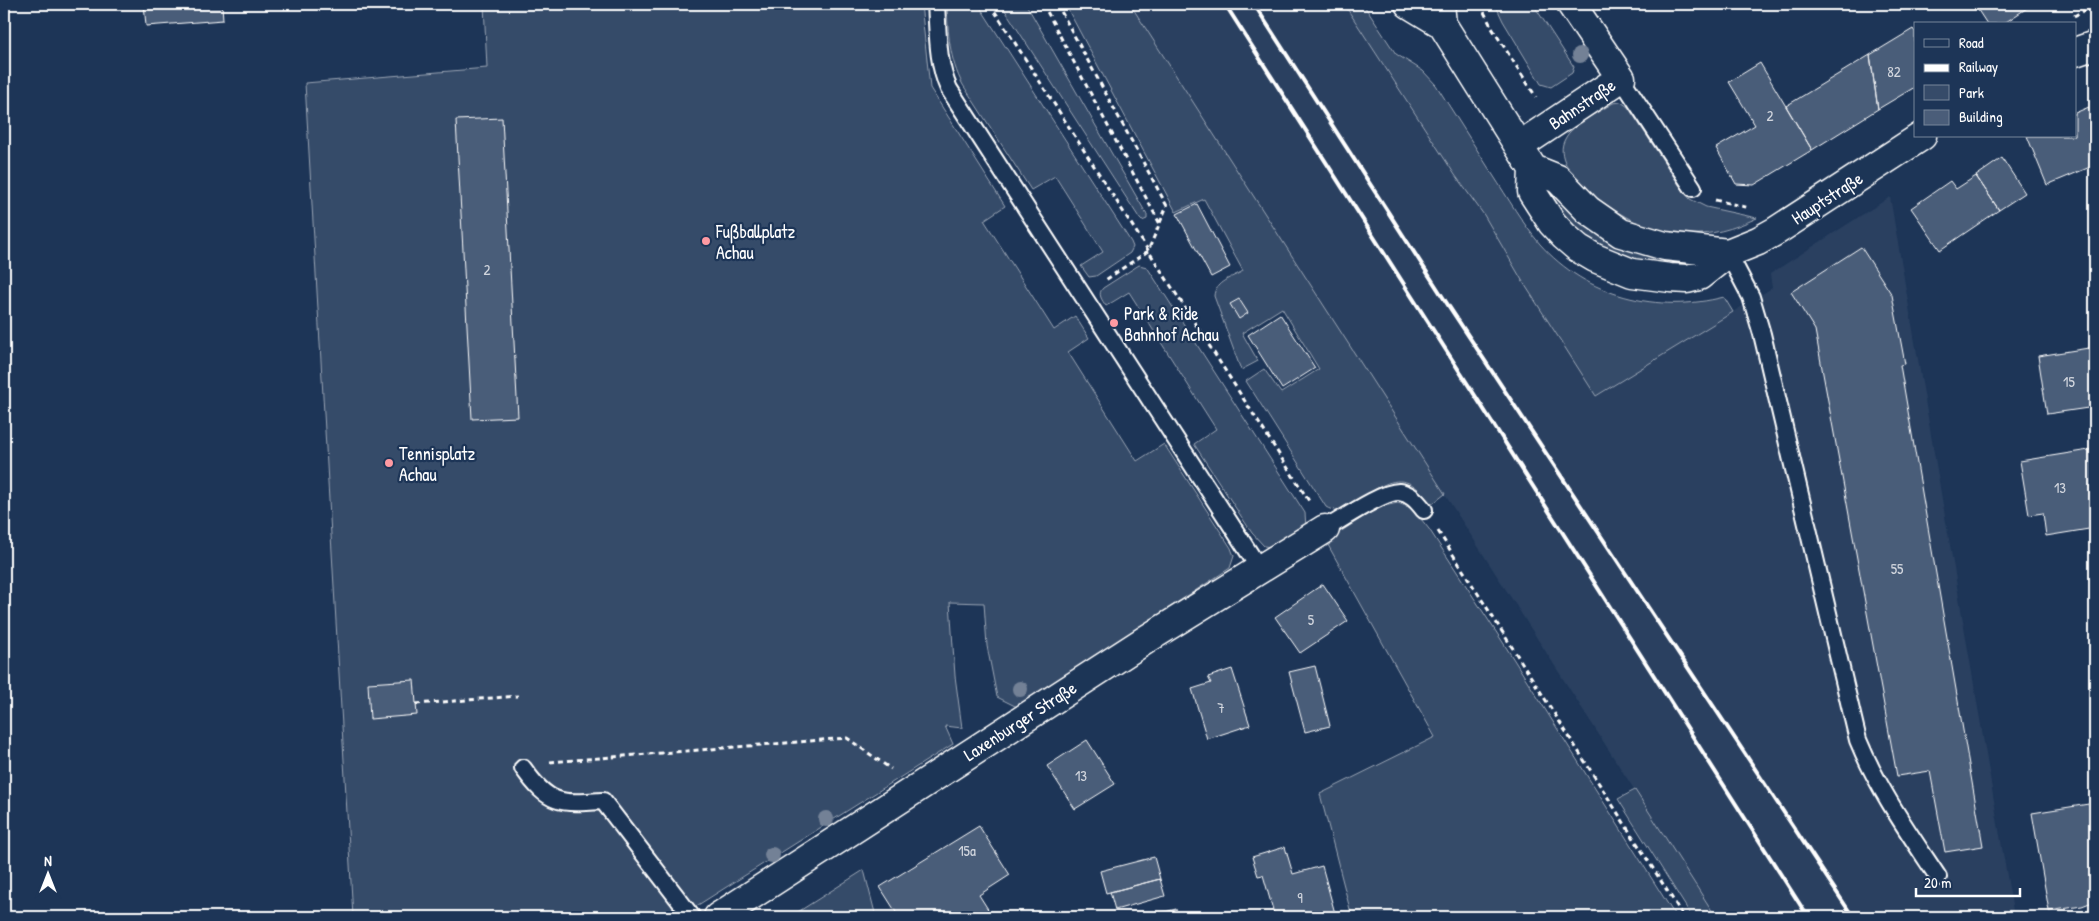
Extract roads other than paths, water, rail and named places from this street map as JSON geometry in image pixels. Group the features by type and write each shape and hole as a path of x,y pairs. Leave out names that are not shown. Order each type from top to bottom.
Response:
{"main road":[{"path":"1409,4 1441,14 1533,168 1558,179 1588,210 1622,233 1665,246 1728,252"},
{"name":"Bahnstraße","path":"1519,146 1621,78 1571,4"},
{"path":"2076,52 2095,45"},
{"name":"Hauptstraße","path":"1728,252 1758,241 1776,231 1919,138"},
{"path":"1533,168 1532,192 1552,223 1578,248 1612,266 1652,277 1687,279 1699,276 1728,252"},
{"name":"Laxenburger Straße","path":"718,917 909,792 1260,568 1325,529"}],"lane":[{"path":"936,4 942,68 949,89 1260,568"},
{"path":"1621,78 1693,188"},
{"path":"1728,252 1751,297 1762,334 1858,740 1865,757 1896,813 1938,877"},
{"path":"1325,529 1380,498 1396,492 1410,496 1424,510"},
{"path":"523,768 534,784 550,798 568,803 602,801 692,917"}],"railway":[{"path":"1225,4 1808,917"},
{"path":"1254,4 1448,305 1853,917"}],"place":[{"name":"Fußballplatz Achau","path":"706,241"},
{"name":"Park & Ride Bahnhof Achau","path":"1114,323"},
{"name":"Tennisplatz Achau","path":"389,463"}]}
